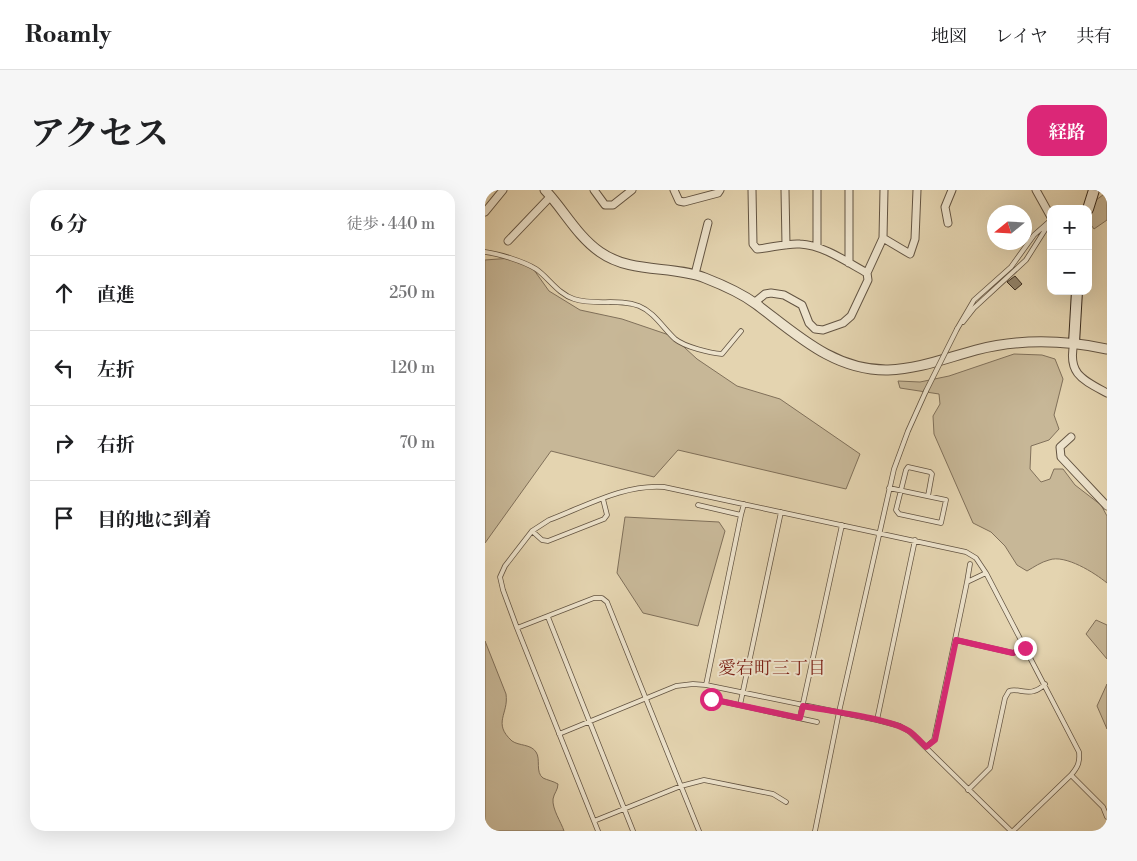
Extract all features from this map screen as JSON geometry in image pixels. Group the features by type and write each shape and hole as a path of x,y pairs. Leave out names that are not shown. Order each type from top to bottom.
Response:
{"main road":[{"path":"1089,205 1094,190"},
{"path":"1074,344 1077,295"}],"street":[{"path":"485,212 503,190"},
{"path":"594,190 605,205 613,205 632,190"},
{"path":"673,190 679,201 684,202 718,193 720,190"},
{"path":"752,190 753,244 757,249 797,244 817,247 867,273"},
{"path":"785,190 786,245"},
{"path":"817,190 817,247"},
{"path":"849,190 849,263"},
{"path":"754,303 765,294 785,295 802,305 811,326 815,329 823,330 843,323 851,316 868,280 867,273 883,238 884,190"},
{"path":"883,238 910,254 915,239 917,190"},
{"path":"948,223 945,207 952,190"},
{"path":"1035,190 1047,212"},
{"path":"507,241 548,193 582,236 600,252 629,265 695,274 719,283 754,303 811,347 842,362 871,369 887,370 915,367 946,360 975,350 1017,342 1074,344 1107,349"},
{"path":"695,274 708,223"},
{"path":"1074,344 1073,366 1078,376 1107,393"},
{"path":"1071,438 1060,447 1061,457 1107,506"}],"lane":[{"path":"815,831 839,712 889,488 908,431 957,329 974,300 1011,267 1021,256 1034,235 1047,223"},
{"path":"957,329 974,308 1026,260 1047,226"},
{"path":"485,252 495,253 536,269 550,284 572,299 599,303 623,302 640,306 677,340 709,353 722,354 741,331"},
{"path":"889,488 901,490 928,496 946,500 941,523 899,514 896,510 901,490 906,470 908,467 930,472 932,477 928,496"},
{"path":"559,734 676,686 693,684 742,692 877,720 900,726 910,732 1012,831 1078,768 1079,752 1045,684 986,573 976,558 966,552 915,540 664,487 649,486 624,491 549,520 532,531 505,566 501,577 503,590 517,628 597,831"},
{"path":"532,531 542,540 548,541 604,519 607,511 603,499"},
{"path":"705,685 744,504"},
{"path":"698,505 741,515"},
{"path":"740,705 781,512"},
{"path":"800,718 842,525"},
{"path":"877,720 915,540"},
{"path":"926,747 935,740 970,564"},
{"path":"967,582 986,573"},
{"path":"517,628 594,598 602,598 607,602 699,831"},
{"path":"548,617 633,831"},
{"path":"956,640 1013,653 1025,648"},
{"path":"968,790 990,768 1005,698 1009,691 1015,689 1027,692 1035,691 1045,684"},
{"path":"711,699 817,722"},
{"path":"1071,775 1103,807 1107,817"},
{"path":"594,821 681,786 704,780 773,794 786,802"}],"shaded area":[{"path":"1107,192 1107,220 1094,229 1092,226 1092,213 1096,200"},
{"path":"512,258 534,270 549,291 580,310 622,319 672,336 697,359 737,386 780,399 860,454 846,489 678,450 654,477 551,451 485,543 485,260"},
{"path":"1014,354 1042,355 1055,359 1063,379 1054,415 1059,429 1049,440 1031,446 1030,469 1041,482 1050,479 1054,469 1063,469 1075,485 1101,505 1107,516 1107,583 1088,570 1063,560 1046,561 1027,571 1017,565 1005,546 991,532 973,523 934,434 933,416 940,404 939,394 900,388 898,381 920,382 949,376"},
{"path":"625,517 719,522 725,531 698,626 643,613 617,573"},
{"path":"1096,620 1107,625 1107,659 1086,634"},
{"path":"485,641 506,694 502,723 503,729 512,741 534,749 538,758 539,772 543,778 558,784 553,803 564,831 485,831"},
{"path":"1107,684 1107,729 1097,706"}],"building":[{"path":"1015,276 1022,284 1015,290 1007,282"}],"district":[{"name":"愛宕町三丁目","path":"772,668"}],"route":[{"path":"711,699 800,718 803,706 877,720 900,726 910,732 926,747 935,740 956,640 1013,653 1025,648"}]}
